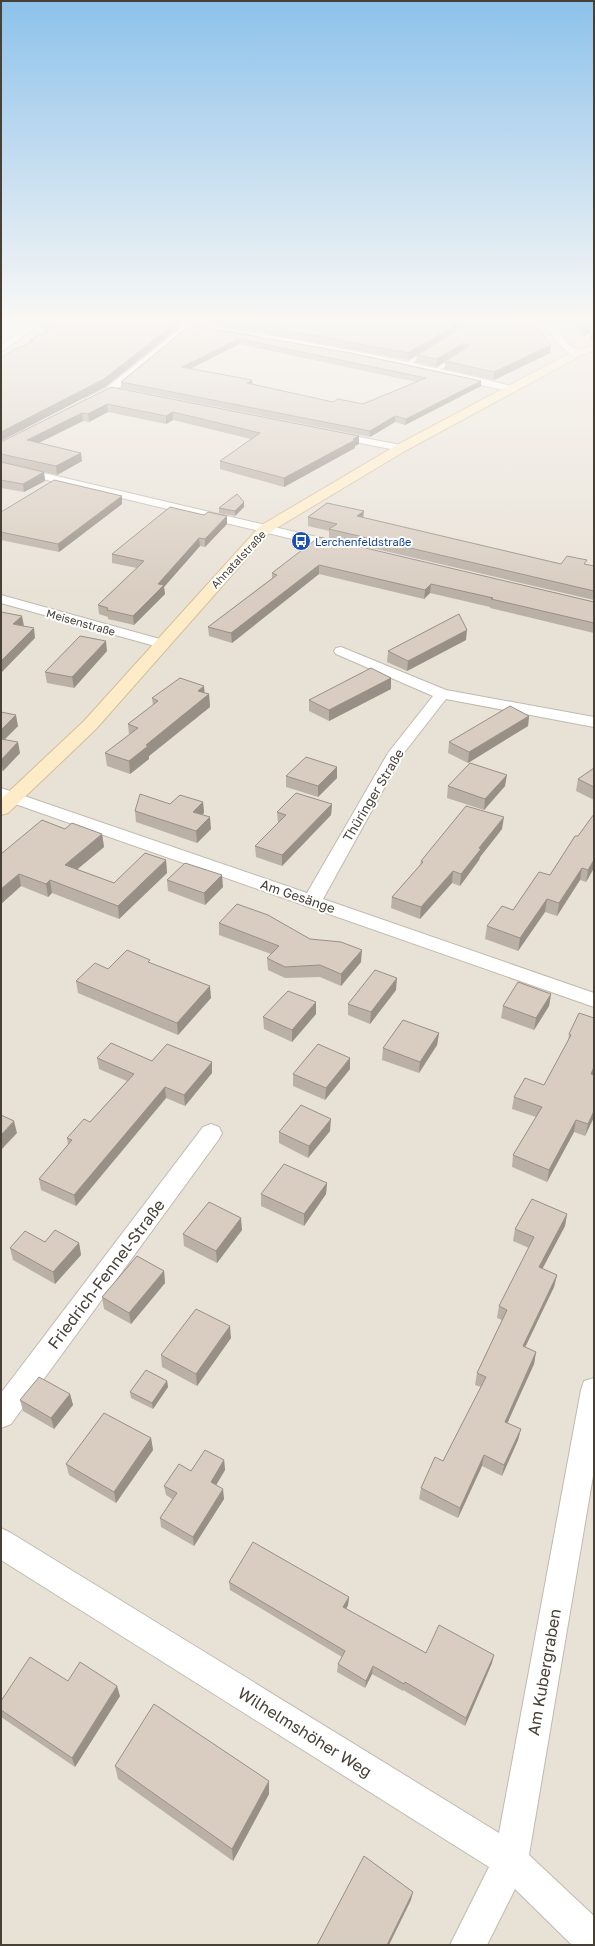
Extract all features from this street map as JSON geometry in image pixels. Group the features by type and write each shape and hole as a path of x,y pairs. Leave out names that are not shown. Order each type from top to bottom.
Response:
{"street":[{"name":"Ahnatalstraße","path":"6,800 90,725 265,529 401,448 468,412"},
{"path":"325,433 401,448"},
{"path":"1,466 357,551"},
{"name":"Meisenstraße","path":"1,599 162,644"},
{"path":"342,651 442,694 594,722"},
{"name":"Thüringer Straße","path":"312,901 396,753 442,694"},
{"name":"Am Gesänge","path":"6,800 312,901 594,1000"},
{"name":"Friedrich-Fennel-Straße","path":"1,1415 211,1133"},
{"name":"Am Kubergraben","path":"468,1945 510,1861 594,1390"},
{"name":"Wilhelmshöher Weg","path":"1,1543 510,1861 594,1940"}],"shaded area":[{"path":"1,412 594,412 594,1945 1,1945"}],"building":[{"path":"1,412 40,412 1,432"},
{"path":"61,412 92,412 88,414 82,413 27,440 81,453 56,466 1,454 1,442"},
{"path":"145,412 237,412 359,436 353,439 355,440 284,478 220,461 260,433 173,412 166,416"},
{"path":"273,412 420,412 406,419 395,416 370,431"},
{"path":"1,462 44,472 23,484 1,480"},
{"path":"54,480 122,496 58,544 1,532 1,512"},
{"path":"237,494 244,502 235,511 219,508"},
{"path":"327,503 364,511 357,516 561,564 567,556 587,560 584,564 594,566 594,591 329,529 337,524 308,517"},
{"path":"170,507 204,515 208,512 227,516 205,539 199,538 158,584 164,585 133,616 107,610 108,608 98,605 144,561 112,554"},
{"path":"319,537 594,602 594,623 431,584 425,590 319,565 231,633 208,627 277,575 272,573"},
{"path":"1,612 22,616 13,624 34,628 1,661"},
{"path":"459,614 467,630 408,661 388,651"},
{"path":"80,636 106,641 72,677 45,672"},
{"path":"371,668 391,678 329,710 309,700"},
{"path":"180,678 204,686 198,691 209,694 146,745 148,746 129,761 105,753 138,728 128,724 158,701 152,698"},
{"path":"510,706 529,716 469,752 449,742"},
{"path":"1,712 16,715 1,730"},
{"path":"1,739 18,742 1,760"},
{"path":"306,757 337,767 318,786 286,776"},
{"path":"470,763 507,775 485,799 448,786"},
{"path":"594,768 594,787 578,779"},
{"path":"296,793 332,804 282,855 255,846 286,815 277,812"},
{"path":"140,794 170,804 180,795 203,802 193,812 210,817 196,831 135,811"},
{"path":"466,806 504,817 479,848 481,849 461,874 453,871 421,907 392,897 423,862 421,861"},
{"path":"594,814 594,860 588,870 582,868 559,903 547,899 520,938 487,926 502,906 513,910 539,872 550,875 575,836 578,836"},
{"path":"42,820 65,829 72,823 102,834 65,865 114,883 145,853 166,860 118,906 50,880 46,884 19,874 1,889 1,854"},
{"path":"185,863 222,875 204,893 167,880"},
{"path":"237,904 268,915 310,939 341,942 362,950 341,974 320,965 285,967 267,958 279,946 219,923"},
{"path":"127,950 150,960 148,962 210,986 177,1023 76,981 95,963 108,969"},
{"path":"375,970 397,978 371,1012 348,1004"},
{"path":"518,982 551,994 536,1018 503,1006"},
{"path":"288,991 316,1002 292,1030 263,1017"},
{"path":"579,1013 594,1018 594,1067 591,1074 594,1075 594,1111 588,1124 576,1120 549,1170 513,1155 542,1107 514,1097 525,1078 544,1085 571,1035 569,1034"},
{"path":"403,1020 439,1033 420,1062 383,1048"},
{"path":"111,1043 152,1061 167,1044 212,1062 184,1095 165,1087 74,1195 39,1179 72,1140 67,1138 84,1119 90,1122 134,1074 97,1058"},
{"path":"318,1044 350,1058 326,1088 293,1074"},
{"path":"301,1105 331,1119 309,1146 279,1132"},
{"path":"1,1115 14,1121 1,1135"},
{"path":"284,1164 327,1183 304,1214 261,1194"},
{"path":"532,1199 567,1214 539,1267 557,1275 523,1346 536,1352 505,1422 521,1429 504,1465 484,1455 460,1508 421,1488 435,1457 443,1461 486,1377 477,1373 507,1310 499,1306 534,1237 515,1229"},
{"path":"209,1202 241,1218 216,1251 183,1234"},
{"path":"55,1230 79,1243 53,1272 10,1248 25,1231 45,1242"},
{"path":"137,1256 164,1271 129,1313 102,1297"},
{"path":"196,1309 230,1326 196,1374 161,1355"},
{"path":"146,1370 167,1381 152,1403 130,1392"},
{"path":"39,1377 70,1394 51,1418 20,1400"},
{"path":"104,1413 151,1438 114,1492 66,1464"},
{"path":"205,1450 224,1460 211,1482 223,1489 193,1537 160,1518 177,1493 164,1486 179,1464 191,1471"},
{"path":"253,1542 349,1597 343,1607 426,1653 439,1625 494,1655 466,1718 405,1682 404,1684 373,1666 366,1681 338,1664 345,1651 229,1582"},
{"path":"30,1657 68,1681 80,1662 117,1686 72,1758 1,1710 1,1701"},
{"path":"154,1704 269,1781 232,1849 115,1766"},
{"path":"364,1856 413,1892 387,1945 317,1945"}],"place":[{"name":"Lerchenfeldstraße","path":"301,541"}]}
